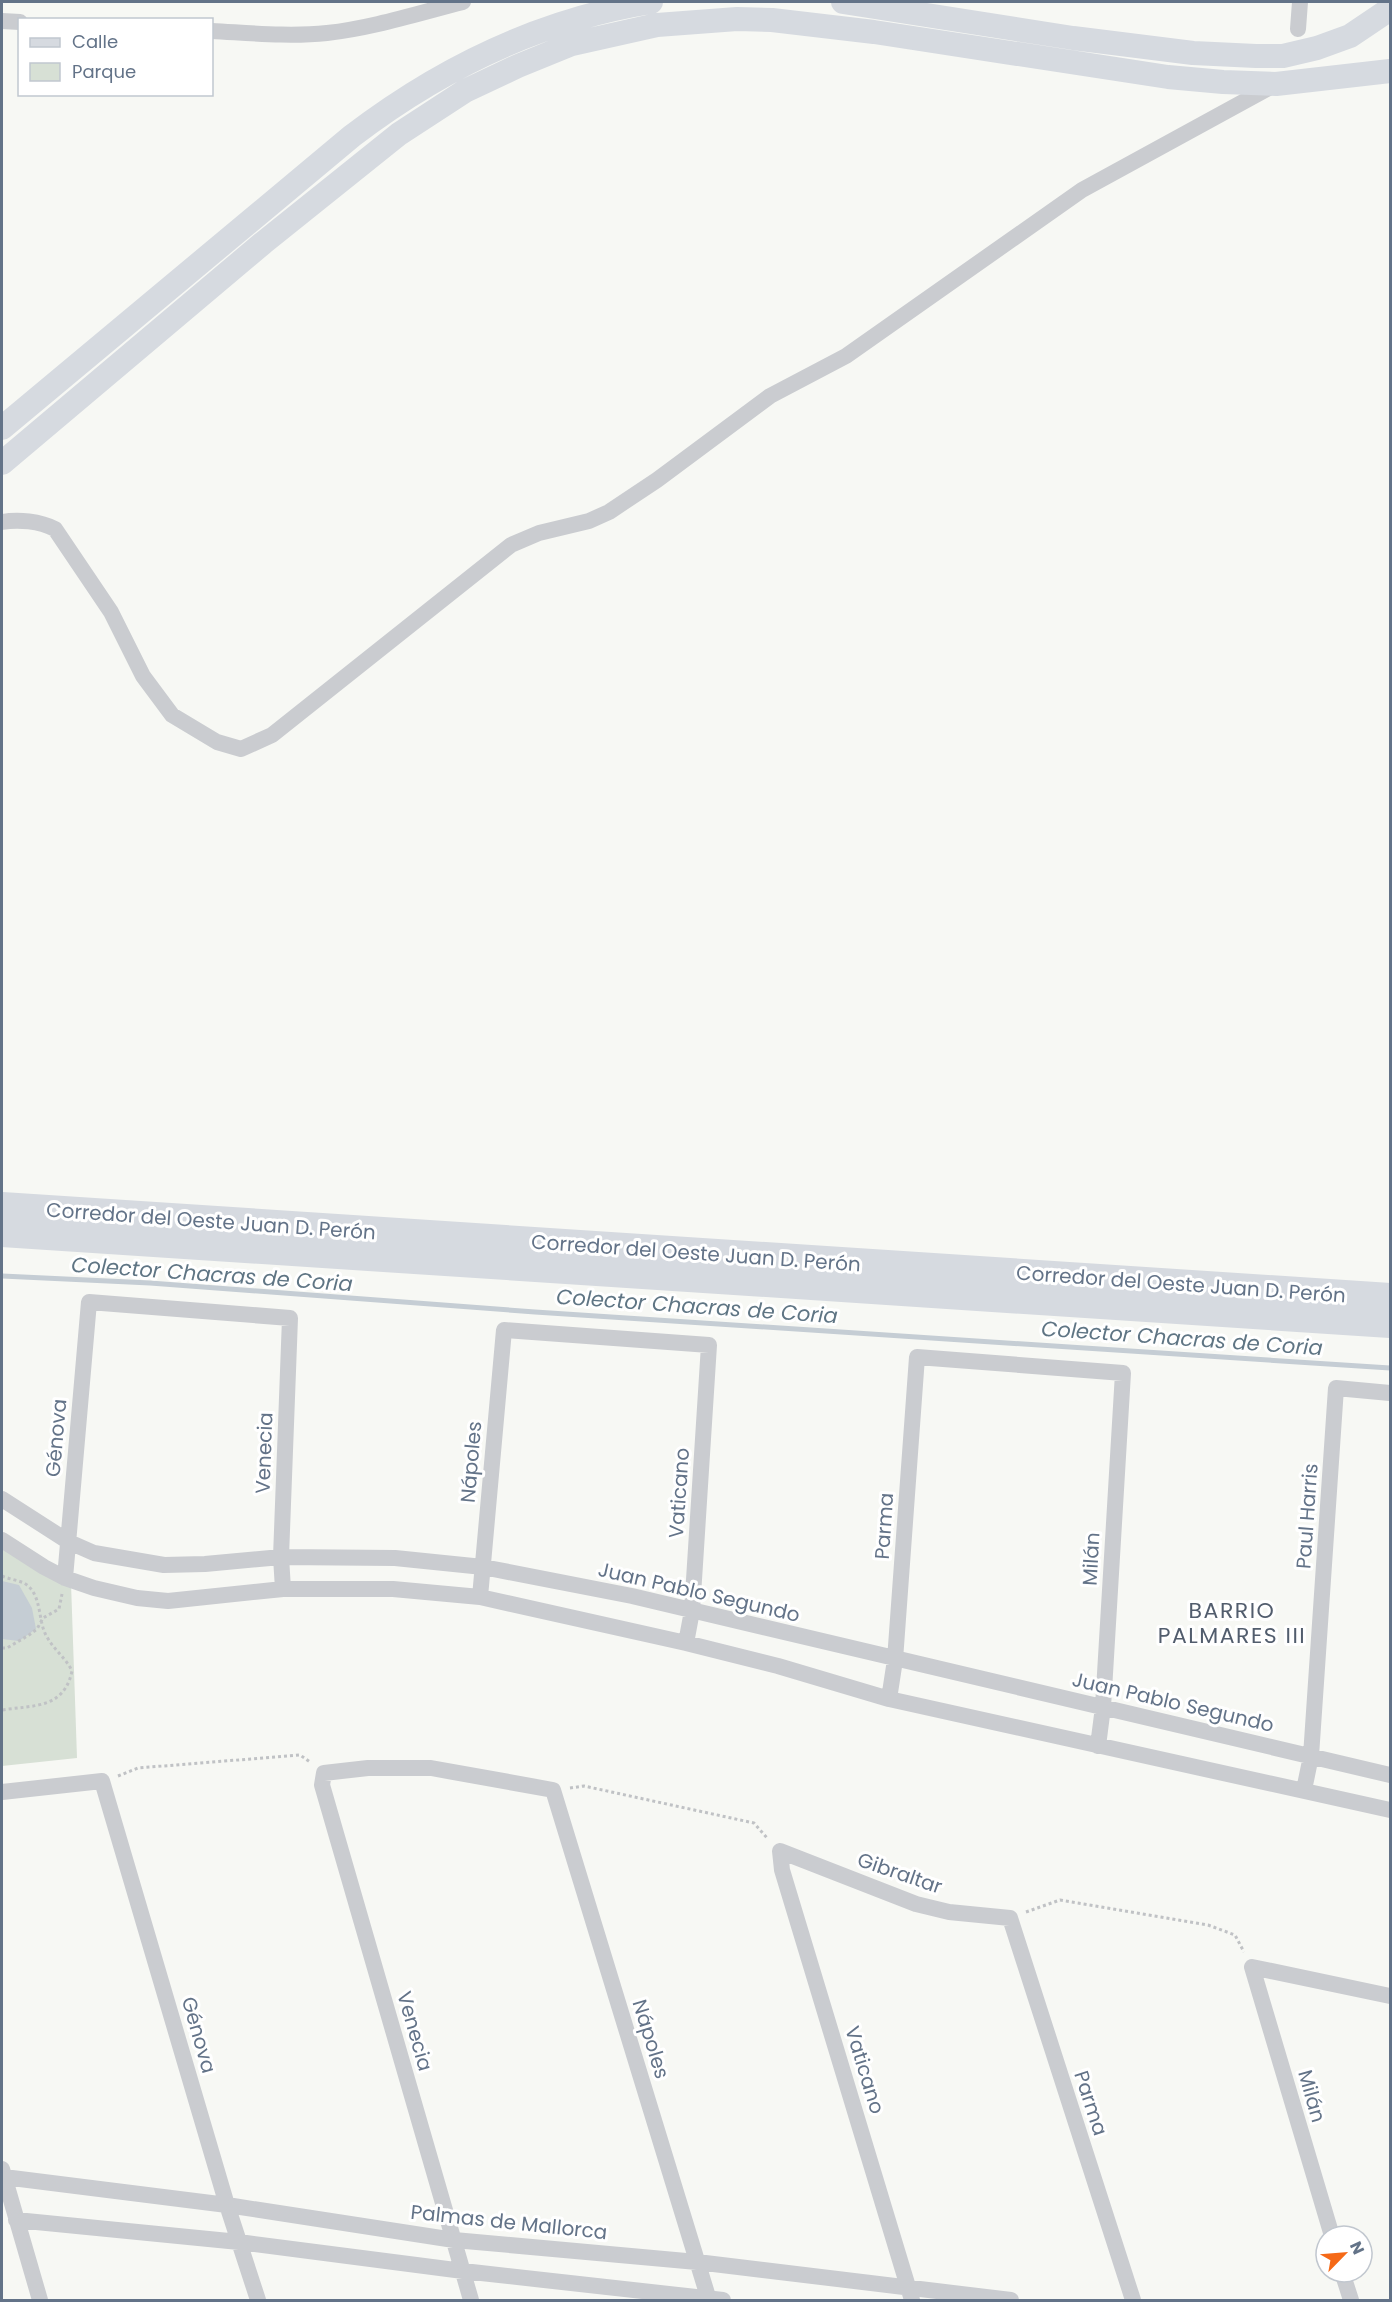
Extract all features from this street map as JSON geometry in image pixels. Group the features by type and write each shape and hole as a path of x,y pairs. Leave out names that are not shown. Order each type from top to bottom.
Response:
{"highway":[{"name":"Corredor del Oeste Juan D. Perón","path":"2,1206 1390,1298"},
{"name":"Corredor del Oeste Juan D. Perón","path":"2,1232 1390,1323"}],"main road":[{"path":"2,428 352,136 422,87 473,58 526,35 590,14 651,2"},
{"path":"843,2 1073,39 1193,53 1256,57 1283,56 1317,48 1350,36 1390,9"},
{"path":"2,463 263,243 399,134 465,91 572,44 678,22 772,20 874,32 1168,77 1276,84 1390,71"}],"street":[{"path":"213,31 327,33 463,2"},
{"path":"1298,29 1300,2"},
{"path":"2,21 18,22"},
{"path":"2,522 9,520 44,524 55,529 111,612 143,676 172,715 217,742 241,749 272,735 511,545 539,533 589,521 609,512 657,480 770,396 846,356 1082,190 1276,84"},
{"name":"Génova","path":"65,1578 89,1302 290,1318"},
{"name":"Venecia","path":"283,1588 281,1557 290,1318"},
{"name":"Nápoles","path":"480,1597 504,1330 709,1345"},
{"name":"Vaticano","path":"686,1643 692,1611 709,1345"},
{"name":"Parma","path":"889,1699 895,1660 917,1357 1123,1373"},
{"name":"Milán","path":"1098,1746 1103,1707 1123,1373"},
{"name":"Paul Harris","path":"1305,1790 1311,1756 1336,1388 1390,1393"},
{"name":"Juan Pablo Segundo","path":"2,1499 69,1542 94,1554 164,1565 281,1557 395,1558 483,1567 632,1596 895,1660 1390,1775"},
{"path":"2,1540 65,1578 94,1588 137,1598 168,1601 283,1588 393,1589 480,1597 686,1643 778,1666 889,1699 1390,1810"},
{"path":"324,1773 368,1768 431,1768 553,1790"},
{"name":"Venecia","path":"324,1773 322,1785 471,2301"},
{"path":"2,1792 102,1782"},
{"name":"Génova","path":"102,1782 227,2205 258,2301"},
{"name":"Nápoles","path":"553,1790 697,2262 713,2300"},
{"name":"Vaticano","path":"780,1851 782,1870 911,2295"},
{"name":"Gibraltar","path":"780,1851 916,1904 949,1912 1010,1918"},
{"name":"Parma","path":"1010,1918 1132,2301"},
{"path":"1252,1967 1390,1996"},
{"name":"Milán","path":"1252,1967 1328,2224"},
{"path":"3,2173 40,2301"},
{"name":"Palmas de Mallorca","path":"3,2173 454,2240 697,2262 911,2295 1011,2301"},
{"path":"16,2220 239,2242 713,2300"},
{"path":"1346,2284 1351,2301"}],"path":[{"path":"2,1576 25,1584 30,1589 37,1601 40,1624 47,1638 67,1661 72,1671 65,1691 46,1702 2,1710"},
{"path":"2,1648 7,1648 29,1635 43,1618 59,1609 65,1578"},
{"path":"102,1782 138,1768 300,1755 324,1773"},
{"path":"553,1790 584,1786 754,1823 780,1851"},
{"path":"1010,1918 1060,1900 1208,1925 1234,1935 1252,1967"}],"green space":[{"path":"2,1544 71,1583 77,1758 2,1766"}],"shaded area":[{"path":"2,1581 19,1585 32,1608 36,1629 19,1641 2,1639"}],"waterway":[{"name":"Colector Chacras de Coria","path":"2,1276 150,1283 535,1312 1390,1368"}],"district":[{"name":"BARRIO PALMARES III","path":"1232,1622"}]}
